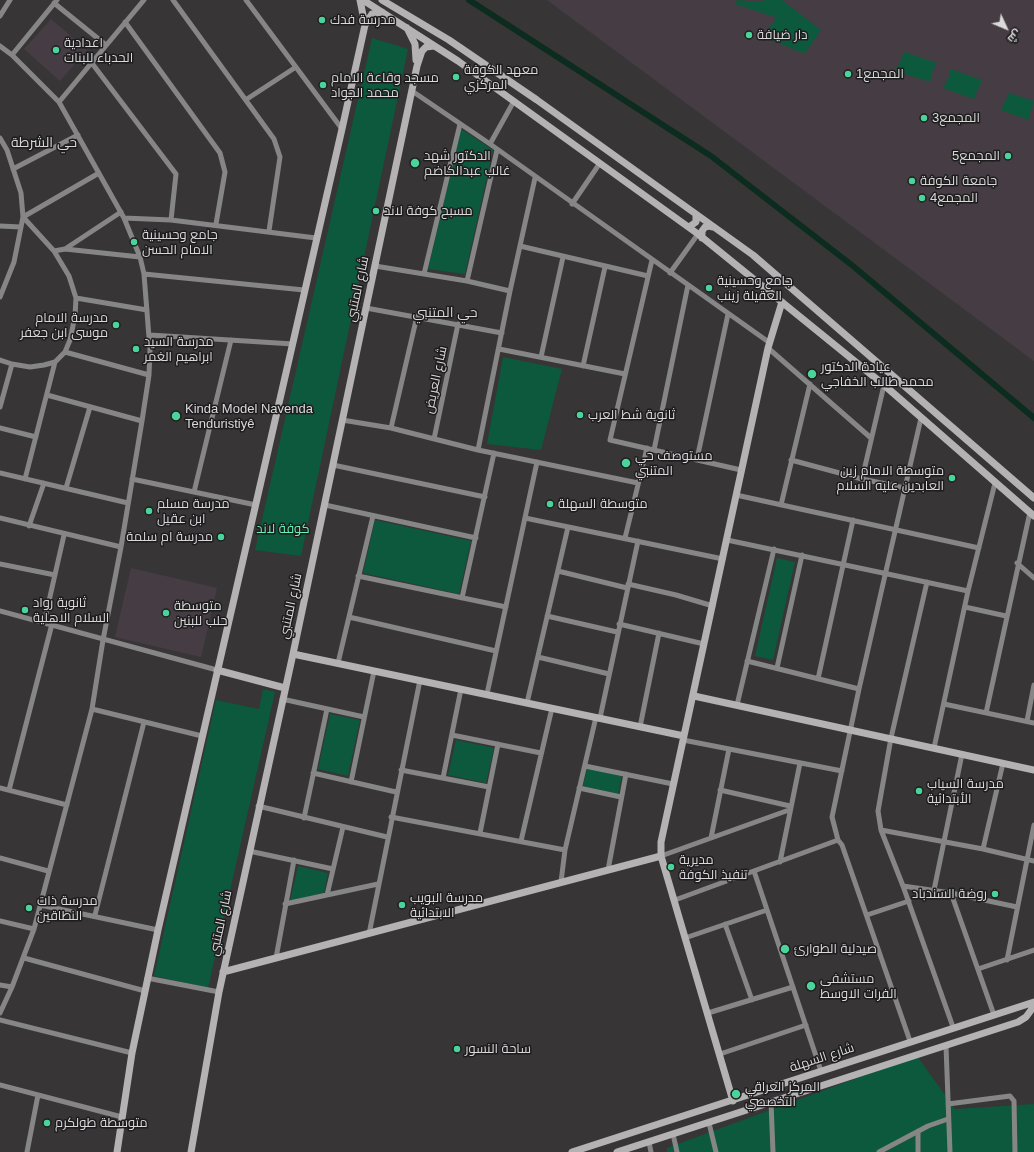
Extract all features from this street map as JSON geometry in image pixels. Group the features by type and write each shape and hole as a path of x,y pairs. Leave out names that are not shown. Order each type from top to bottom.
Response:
{"street":[{"path":"0,16 10,0"},
{"path":"59,102 144,0"},
{"path":"173,0 247,99 274,139 280,157 269,231"},
{"path":"246,0 342,129"},
{"path":"362,0 407,28 514,101 700,236 884,385 1032,514 1018,563 986,713"},
{"path":"117,1152 132,1053 147,978 365,25 362,0"},
{"path":"382,0 449,40 573,126 753,255 1034,498"},
{"path":"12,55 55,2 106,45"},
{"path":"365,25 372,14 382,12"},
{"path":"125,22 220,153 225,172 216,224"},
{"name":"شارع المتنبي","path":"407,28 415,44 417,66"},
{"path":"0,46 12,55 59,102 121,212 140,256 144,274 150,335 149,375 142,422 92,709 48,871 34,929 24,958 0,1013"},
{"name":"شارع المتنبي","path":"191,1152 223,972 258,806 294,654 417,66 422,51 426,47 434,46"},
{"path":"91,62 176,174 171,220"},
{"path":"247,99 296,67"},
{"path":"412,91 490,144 535,178 728,314 769,346 871,438"},
{"path":"490,144 514,101"},
{"path":"424,274 460,124"},
{"path":"13,169 78,135"},
{"path":"0,138 7,150 21,193 23,217 14,262 1,294"},
{"path":"467,281 497,150"},
{"path":"572,204 600,163"},
{"path":"23,217 99,173"},
{"path":"478,450 510,291 535,178"},
{"path":"65,249 121,212"},
{"path":"688,227 695,224 696,215"},
{"path":"23,217 54,251 69,276 76,298 75,316 70,340 64,352 55,362 25,479"},
{"path":"124,218 216,224 316,238"},
{"path":"0,226 20,228"},
{"path":"670,273 700,236 704,227 714,227"},
{"path":"520,246 648,276"},
{"path":"54,251 65,249 140,256"},
{"path":"541,357 563,257"},
{"path":"652,260 610,440 741,470"},
{"path":"375,266 467,281 510,291"},
{"path":"583,366 605,267"},
{"path":"144,274 304,290"},
{"path":"654,450 688,285"},
{"path":"76,298 147,310"},
{"path":"733,1101 661,856 662,842 673,784 694,696 741,470 769,346 782,302"},
{"path":"366,308 417,316 502,333"},
{"path":"697,459 728,314"},
{"path":"391,428 417,316"},
{"name":"شارع العريض","path":"434,439 458,324"},
{"path":"150,335 292,344"},
{"path":"194,492 231,340"},
{"path":"499,349 625,374"},
{"path":"64,352 149,375"},
{"path":"0,360 30,367 55,362"},
{"path":"0,407 12,364"},
{"path":"781,505 810,384"},
{"path":"862,479 884,385"},
{"path":"47,396 142,422"},
{"path":"66,488 90,407"},
{"path":"910,1041 842,845 838,840 832,817 859,689 921,418"},
{"path":"342,420 391,428 478,450 638,483"},
{"path":"0,428 36,437"},
{"path":"625,538 647,448"},
{"path":"462,598 494,453"},
{"path":"791,460 862,479 905,488"},
{"path":"487,694 538,462"},
{"path":"333,465 485,497"},
{"path":"0,473 128,503"},
{"path":"132,479 256,505"},
{"path":"29,526 44,483"},
{"path":"934,748 964,607 995,483"},
{"path":"736,495 979,548"},
{"path":"325,505 476,538"},
{"path":"338,663 373,516"},
{"path":"0,518 64,535 121,547"},
{"path":"525,518 723,559"},
{"path":"818,679 853,520"},
{"path":"527,703 568,527"},
{"path":"44,623 64,535"},
{"path":"727,540 968,591"},
{"path":"561,882 565,850 609,674 638,541"},
{"path":"737,705 774,550"},
{"path":"778,668 802,555"},
{"path":"1018,563 1034,578"},
{"path":"0,564 55,575"},
{"path":"558,571 676,595 713,606"},
{"path":"358,576 506,607"},
{"path":"927,582 891,738 878,811 881,830 909,901 954,1027"},
{"path":"964,607 1006,616"},
{"path":"0,611 285,688"},
{"path":"548,616 617,632"},
{"path":"349,617 496,651"},
{"path":"9,790 52,624"},
{"path":"619,624 704,644"},
{"path":"640,727 659,633"},
{"path":"294,654 640,727 728,749 842,771"},
{"path":"538,657 609,674"},
{"path":"747,661 859,689"},
{"path":"352,782 374,670"},
{"path":"369,934 396,792 420,680"},
{"path":"1027,721 1034,685"},
{"path":"443,778 461,689"},
{"path":"694,696 1034,770"},
{"path":"282,700 364,717"},
{"path":"944,704 1034,723"},
{"path":"521,841 552,708"},
{"path":"92,709 202,736"},
{"path":"304,818 327,709"},
{"path":"95,915 144,722"},
{"path":"452,735 541,753"},
{"path":"480,833 498,744"},
{"path":"711,838 728,749"},
{"path":"934,890 962,754"},
{"path":"780,862 800,763"},
{"path":"983,849 1003,763"},
{"path":"585,766 673,784"},
{"path":"401,770 489,788"},
{"path":"314,773 396,792"},
{"path":"608,870 626,774"},
{"path":"0,788 67,805"},
{"path":"580,788 621,798"},
{"path":"720,790 790,808"},
{"path":"258,806 387,837"},
{"path":"223,972 661,856 790,808"},
{"path":"391,817 565,850"},
{"path":"1007,960 1034,825"},
{"path":"327,895 343,827"},
{"path":"881,830 983,849 1034,861"},
{"path":"675,900 838,840"},
{"path":"249,851 333,869"},
{"path":"0,858 48,871"},
{"path":"276,958 294,860"},
{"path":"754,871 821,1071"},
{"path":"286,904 378,884"},
{"path":"903,886 951,893 1017,907"},
{"path":"951,893 994,1015"},
{"path":"867,915 909,901"},
{"path":"40,905 95,915 158,930"},
{"path":"685,938 767,910"},
{"path":"0,921 34,929"},
{"path":"725,924 752,1000"},
{"path":"978,969 1034,950"},
{"path":"24,958 145,991"},
{"path":"147,978 219,992"},
{"path":"0,985 12,987"},
{"path":"708,1013 793,987"},
{"name":"شارع السهلة","path":"572,1152 733,1101 910,1041 1034,1002"},
{"name":"شارع السهلة","path":"617,1152 1018,1022 1026,1017 1034,1006"},
{"path":"0,1020 132,1053"},
{"path":"720,1054 806,1026"},
{"path":"946,1046 950,1152"},
{"path":"0,1085 122,1117"},
{"path":"27,1152 38,1095"},
{"path":"948,1104 1010,1096 1014,1101 1015,1152"},
{"path":"771,1102 773,1152"},
{"path":"879,1152 928,1126 948,1119"},
{"path":"709,1123 716,1152"},
{"path":"918,1131 918,1152"},
{"path":"673,1134 677,1152"},
{"path":"649,1142 651,1152"}],"shaded area":[{"name":"جامعة الكوفة","path":"547,0 1034,0 1034,361"},
{"name":"اعدادية الحدباء للبنات","path":"51,19 87,50 60,81 24,49"},
{"name":"متوسطة حلب للبنين","path":"131,568 217,588 201,657 115,637"}],"green space":[{"path":"737,0 759,2 765,0 782,0 821,30 806,52 803,53 766,38 766,32 775,20 774,14 771,16 735,4"},
{"name":"كوفة لاند","path":"372,38 408,49 301,556 255,550"},
{"path":"904,52 937,63 933,70 930,82 896,71"},
{"path":"950,69 982,80 974,99 943,88 949,77"},
{"path":"1009,93 1034,101 1028,120 1001,110"},
{"path":"461,129 493,150 465,274 428,269"},
{"path":"503,357 562,369 541,450 487,444"},
{"path":"375,520 471,541 459,594 363,573"},
{"path":"777,558 795,562 773,660 755,656"},
{"path":"263,689 275,692 208,988 154,976 216,700 259,709"},
{"path":"330,714 360,720 348,776 318,769"},
{"path":"456,740 494,748 486,783 448,775"},
{"path":"587,768 622,776 618,794 583,786"},
{"path":"298,866 328,873 324,893 290,901"},
{"path":"917,1056 955,1109 1034,1104 1034,1152 667,1152 667,1148"}],"waterway":[{"path":"469,0 711,156 853,266 1034,418"}],"place":[{"name":"مدرسة فدك","path":"322,20"},
{"name":"دار ضيافة","path":"749,35"},
{"name":"اعدادية الحدباء للبنات","path":"56,50"},
{"name":"المجمع1","path":"848,74"},
{"name":"معهد الكوفة المركزي","path":"456,77"},
{"name":"مسجد وقاعة الامام محمد الجواد","path":"323,85"},
{"name":"المجمع3","path":"924,118"},
{"name":"المجمع5","path":"1008,156"},
{"name":"الدكتور شهد غالب عبدالكاضم","path":"415,163"},
{"name":"جامعة الكوفة","path":"912,181"},
{"name":"المجمع4","path":"922,198"},
{"name":"مسبح كوفة لاند","path":"376,211"},
{"name":"جامع وحسينية الامام الحسن","path":"134,242"},
{"name":"جامع وحسينية العقيلة زينب","path":"709,288"},
{"name":"مدرسة الامام موسى ابن جعفر","path":"116,325"},
{"name":"مدرسة السيد ابراهيم الغمر","path":"136,349"},
{"name":"عيادة الدكتور محمد طالب الخفاجي","path":"812,374"},
{"name":"ثانوية شط العرب","path":"580,415"},
{"name":"Kinda Model Navenda Tenduristiyê","path":"176,416"},
{"name":"مستوصف حي المتنبي","path":"626,463"},
{"name":"متوسطة الامام زين العابدين عليه السلام","path":"952,478"},
{"name":"متوسطة السهلة","path":"550,504"},
{"name":"مدرسة مسلم ابن عقيل","path":"149,511"},
{"name":"مدرسة ام سلمة","path":"221,537"},
{"name":"ثانوية رواد السلام الاهلية","path":"25,610"},
{"name":"متوسطة حلب للبنين","path":"166,613"},
{"name":"مدرسة السياب الأبتدائية","path":"919,791"},
{"name":"مديرية تنفيذ الكوفة","path":"671,867"},
{"name":"روضة السندباد","path":"995,894"},
{"name":"مدرسة البويب الابتدائية","path":"402,905"},
{"name":"مدرسة ذات النطاقين","path":"29,908"},
{"name":"صيدلية الطوارئ","path":"785,949"},
{"name":"مستشفى الفرات الاوسط","path":"811,986"},
{"name":"ساحة النسور","path":"457,1049"},
{"name":"المركز العراقي التخصصي","path":"736,1094"},
{"name":"متوسطة طولكرم","path":"47,1123"}],"district":[{"name":"حي الشرطة","path":"44,143"},
{"name":"حي المتنبي","path":"445,313"}]}
